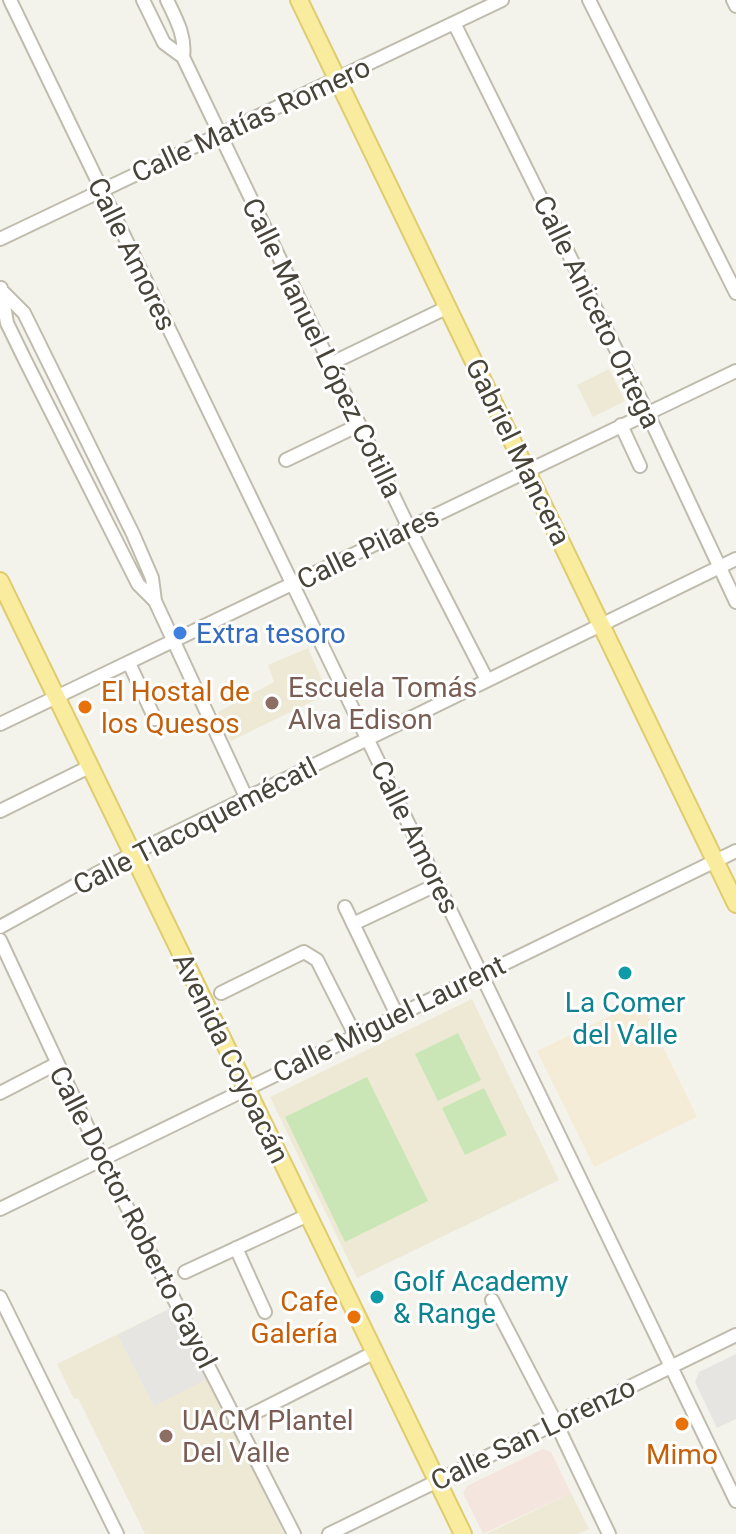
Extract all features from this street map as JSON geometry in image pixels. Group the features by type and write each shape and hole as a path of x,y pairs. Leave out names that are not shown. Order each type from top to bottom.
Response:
{"main road":[{"name":"Gabriel Mancera","path":"299,0 736,904"},
{"name":"Avenida Coyoacán","path":"0,581 463,1534"}],"street":[{"name":"Calle Amores","path":"10,0 736,1501"},
{"name":"Calle Manuel López Cotilla","path":"143,0 164,43 183,57"},
{"name":"Calle Manuel López Cotilla","path":"167,0 183,34 183,57 219,134 409,528 487,680"},
{"name":"Calle Matías Romero","path":"0,239 502,0"},
{"path":"589,0 736,293"},
{"path":"733,0 736,6"},
{"name":"Calle Aniceto Ortega","path":"454,23 647,412 736,602"},
{"path":"1,289 24,313 133,534 152,578 155,601 247,799"},
{"path":"1,289 7,323 74,460 138,584 155,601"},
{"path":"330,364 448,307"},
{"path":"25,360 43,351"},
{"name":"Calle Pilares","path":"0,724 736,371"},
{"path":"286,460 359,425"},
{"path":"621,425 640,466"},
{"path":"74,460 92,451"},
{"path":"116,543 133,534"},
{"name":"Calle Tlacoquemécatl","path":"0,927 132,854 736,559"},
{"path":"129,663 155,719"},
{"path":"0,811 91,766"},
{"name":"Calle Miguel Laurent","path":"0,1209 736,851"},
{"path":"353,924 438,884"},
{"path":"345,907 397,1015"},
{"name":"Calle Doctor Roberto Gayol","path":"0,940 102,1158 294,1534"},
{"path":"221,993 304,952 309,953 317,960 355,1035"},
{"path":"0,1093 56,1064"},
{"path":"185,1272 308,1215"},
{"path":"236,1248 265,1312"},
{"path":"0,1297 117,1534"},
{"path":"492,1300 609,1534"},
{"name":"Calle San Lorenzo","path":"329,1534 736,1335"},
{"path":"235,1423 375,1352"}],"shaded area":[{"path":"609,369 625,401 593,417 577,385"},
{"name":"Escuela Tomás Alva Edison","path":"308,648 328,694 231,741 218,712 274,682 268,665"},
{"path":"472,999 559,1180 357,1278 270,1097"},
{"path":"641,1001 697,1117 594,1167 537,1051"},
{"name":"UACM Plantel Del Valle","path":"173,1307 284,1534 145,1534 78,1398 74,1399 57,1364"},
{"path":"173,1307 209,1378 154,1406 118,1335"},
{"path":"736,1354 736,1419 717,1428 695,1382 699,1372"},
{"path":"543,1449 551,1452 571,1493 483,1534 463,1493 467,1486"},
{"path":"571,1493 589,1529 578,1534 486,1534"}],"green space":[{"path":"458,1033 481,1080 438,1101 415,1054"},
{"path":"367,1077 428,1201 345,1242 285,1117"},
{"path":"484,1088 507,1135 465,1155 442,1108"}],"place":[{"name":"Extra tesoro","path":"180,633"},
{"name":"Escuela Tomás Alva Edison","path":"272,703"},
{"name":"El Hostal de los Quesos","path":"85,707"},
{"name":"La Comer del Valle","path":"625,973"},
{"name":"Golf Academy & Range","path":"377,1297"},
{"name":"Cafe Galería","path":"354,1317"},
{"name":"Mimo","path":"682,1424"},
{"name":"UACM Plantel Del Valle","path":"166,1436"}]}
